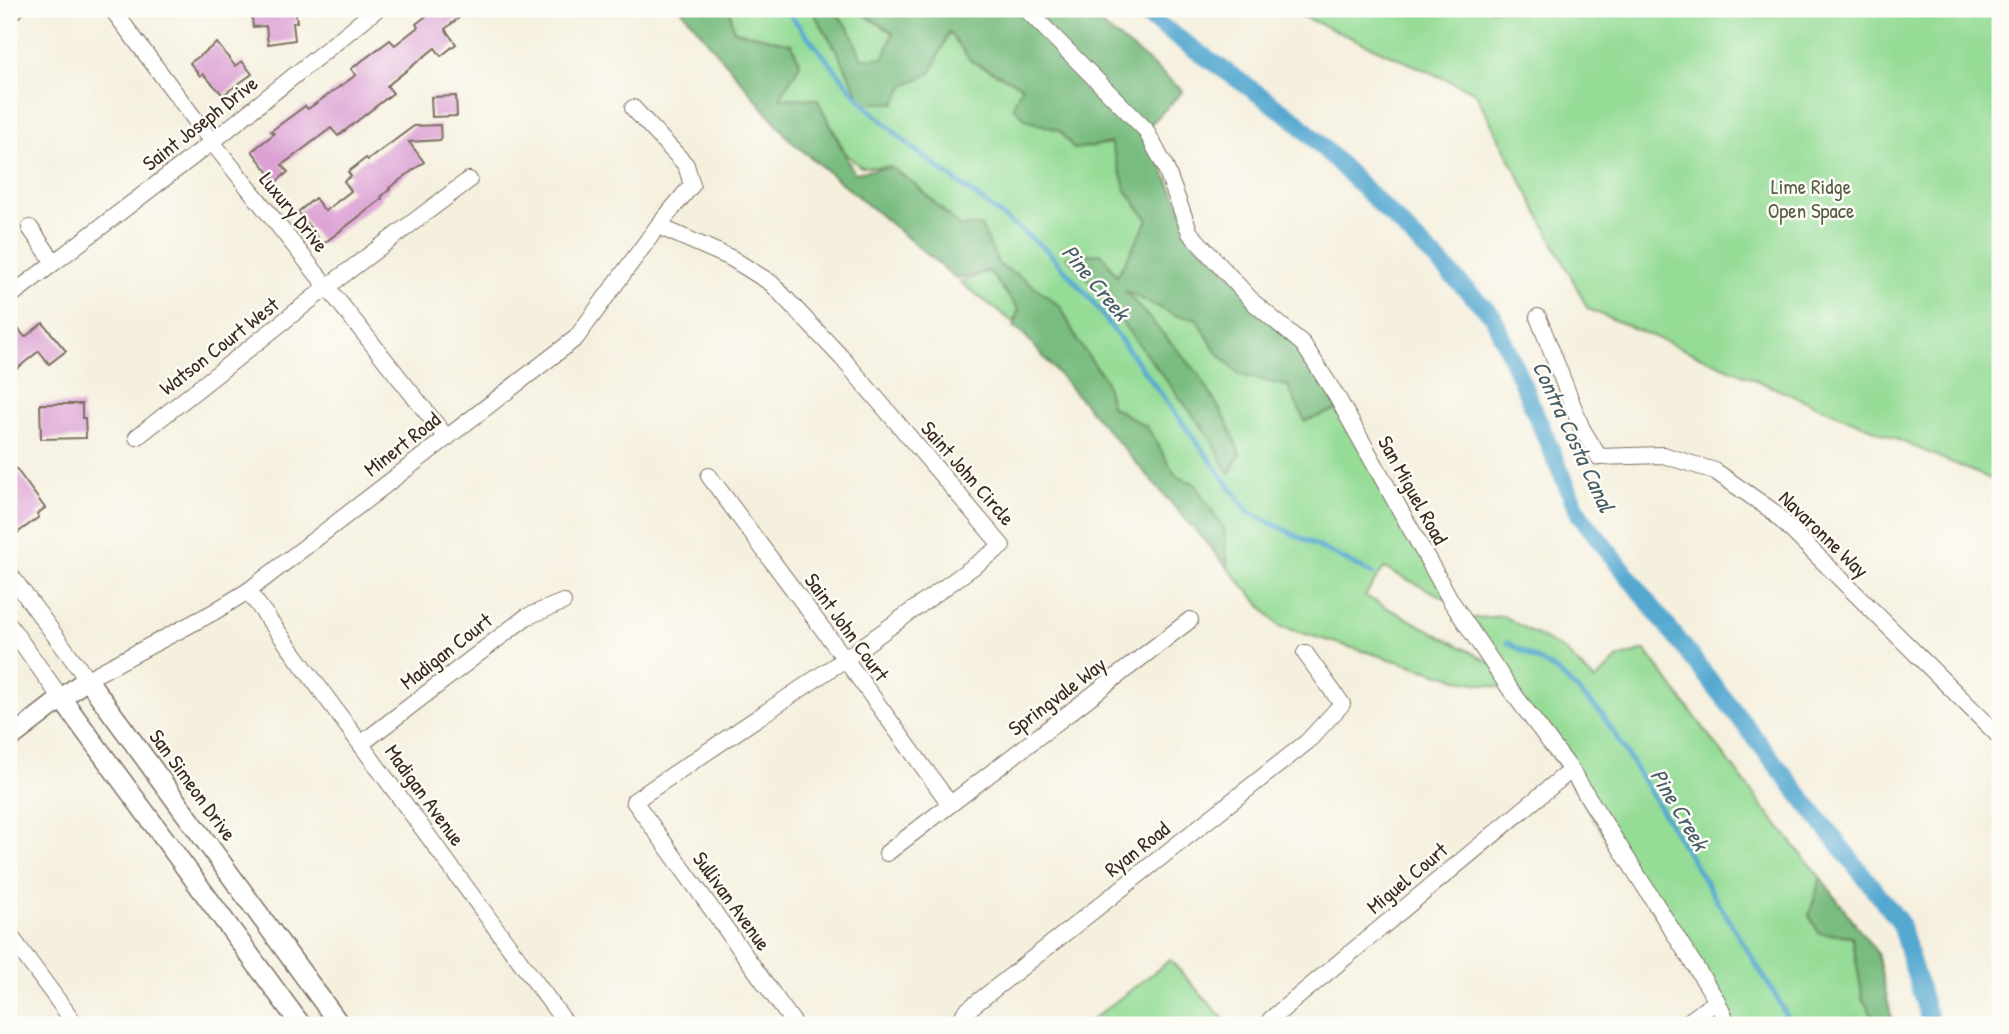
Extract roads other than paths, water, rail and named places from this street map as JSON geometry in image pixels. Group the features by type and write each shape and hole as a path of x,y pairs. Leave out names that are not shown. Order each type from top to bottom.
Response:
{"street":[{"path":"9,14 16,9"},
{"name":"Luxury Drive","path":"113,9 212,142 447,438"},
{"name":"San Miguel Road","path":"1026,9 1145,129 1165,166 1190,233 1254,303 1303,344 1337,397 1451,601 1510,689 1571,770 1717,1001 1728,1025"},
{"name":"Saint Joseph Drive","path":"9,297 212,142 370,11"},
{"name":"Minert Road","path":"9,738 87,679 212,613 247,591 576,338 658,226 692,185 686,165 633,108"},
{"name":"Watson Court West","path":"137,437 327,287 469,180"},
{"name":"Saint John Circle","path":"634,801 845,659 1002,546 842,358 771,283 731,258 658,226"},
{"path":"30,228 54,262"},
{"name":"Navaronne Way","path":"1538,317 1582,429 1599,457 1663,455 1715,471 1771,510 2000,737"},
{"name":"Saint John Court","path":"709,476 950,804"},
{"name":"San Simeon Drive","path":"9,573 340,1025"},
{"name":"Madigan Avenue","path":"247,591 567,1025"},
{"name":"Madigan Court","path":"361,744 526,617 563,602"},
{"name":"Springvale Way","path":"887,853 1190,621"},
{"path":"9,625 301,1025"},
{"name":"Ryan Road","path":"958,1025 965,1012 1307,742 1342,704 1305,653"},
{"name":"Miguel Court","path":"1270,1019 1571,770"},
{"name":"Sullivan Avenue","path":"634,801 795,1025"},
{"path":"9,934 76,1025"},
{"path":"1684,1025 1717,1001"}],"waterway":[{"name":"Pine Creek","path":"785,9 863,103 910,146 1048,251 1089,297 1249,512 1373,574"},
{"name":"Contra Costa Canal","path":"1137,9 1294,119 1493,316 1579,514 1899,921 1931,1025"},
{"name":"Pine Creek","path":"1507,642 1557,671 1602,714 1791,1025"}],"park label":[{"name":"Lime Ridge Open Space","path":"1811,198"}]}
